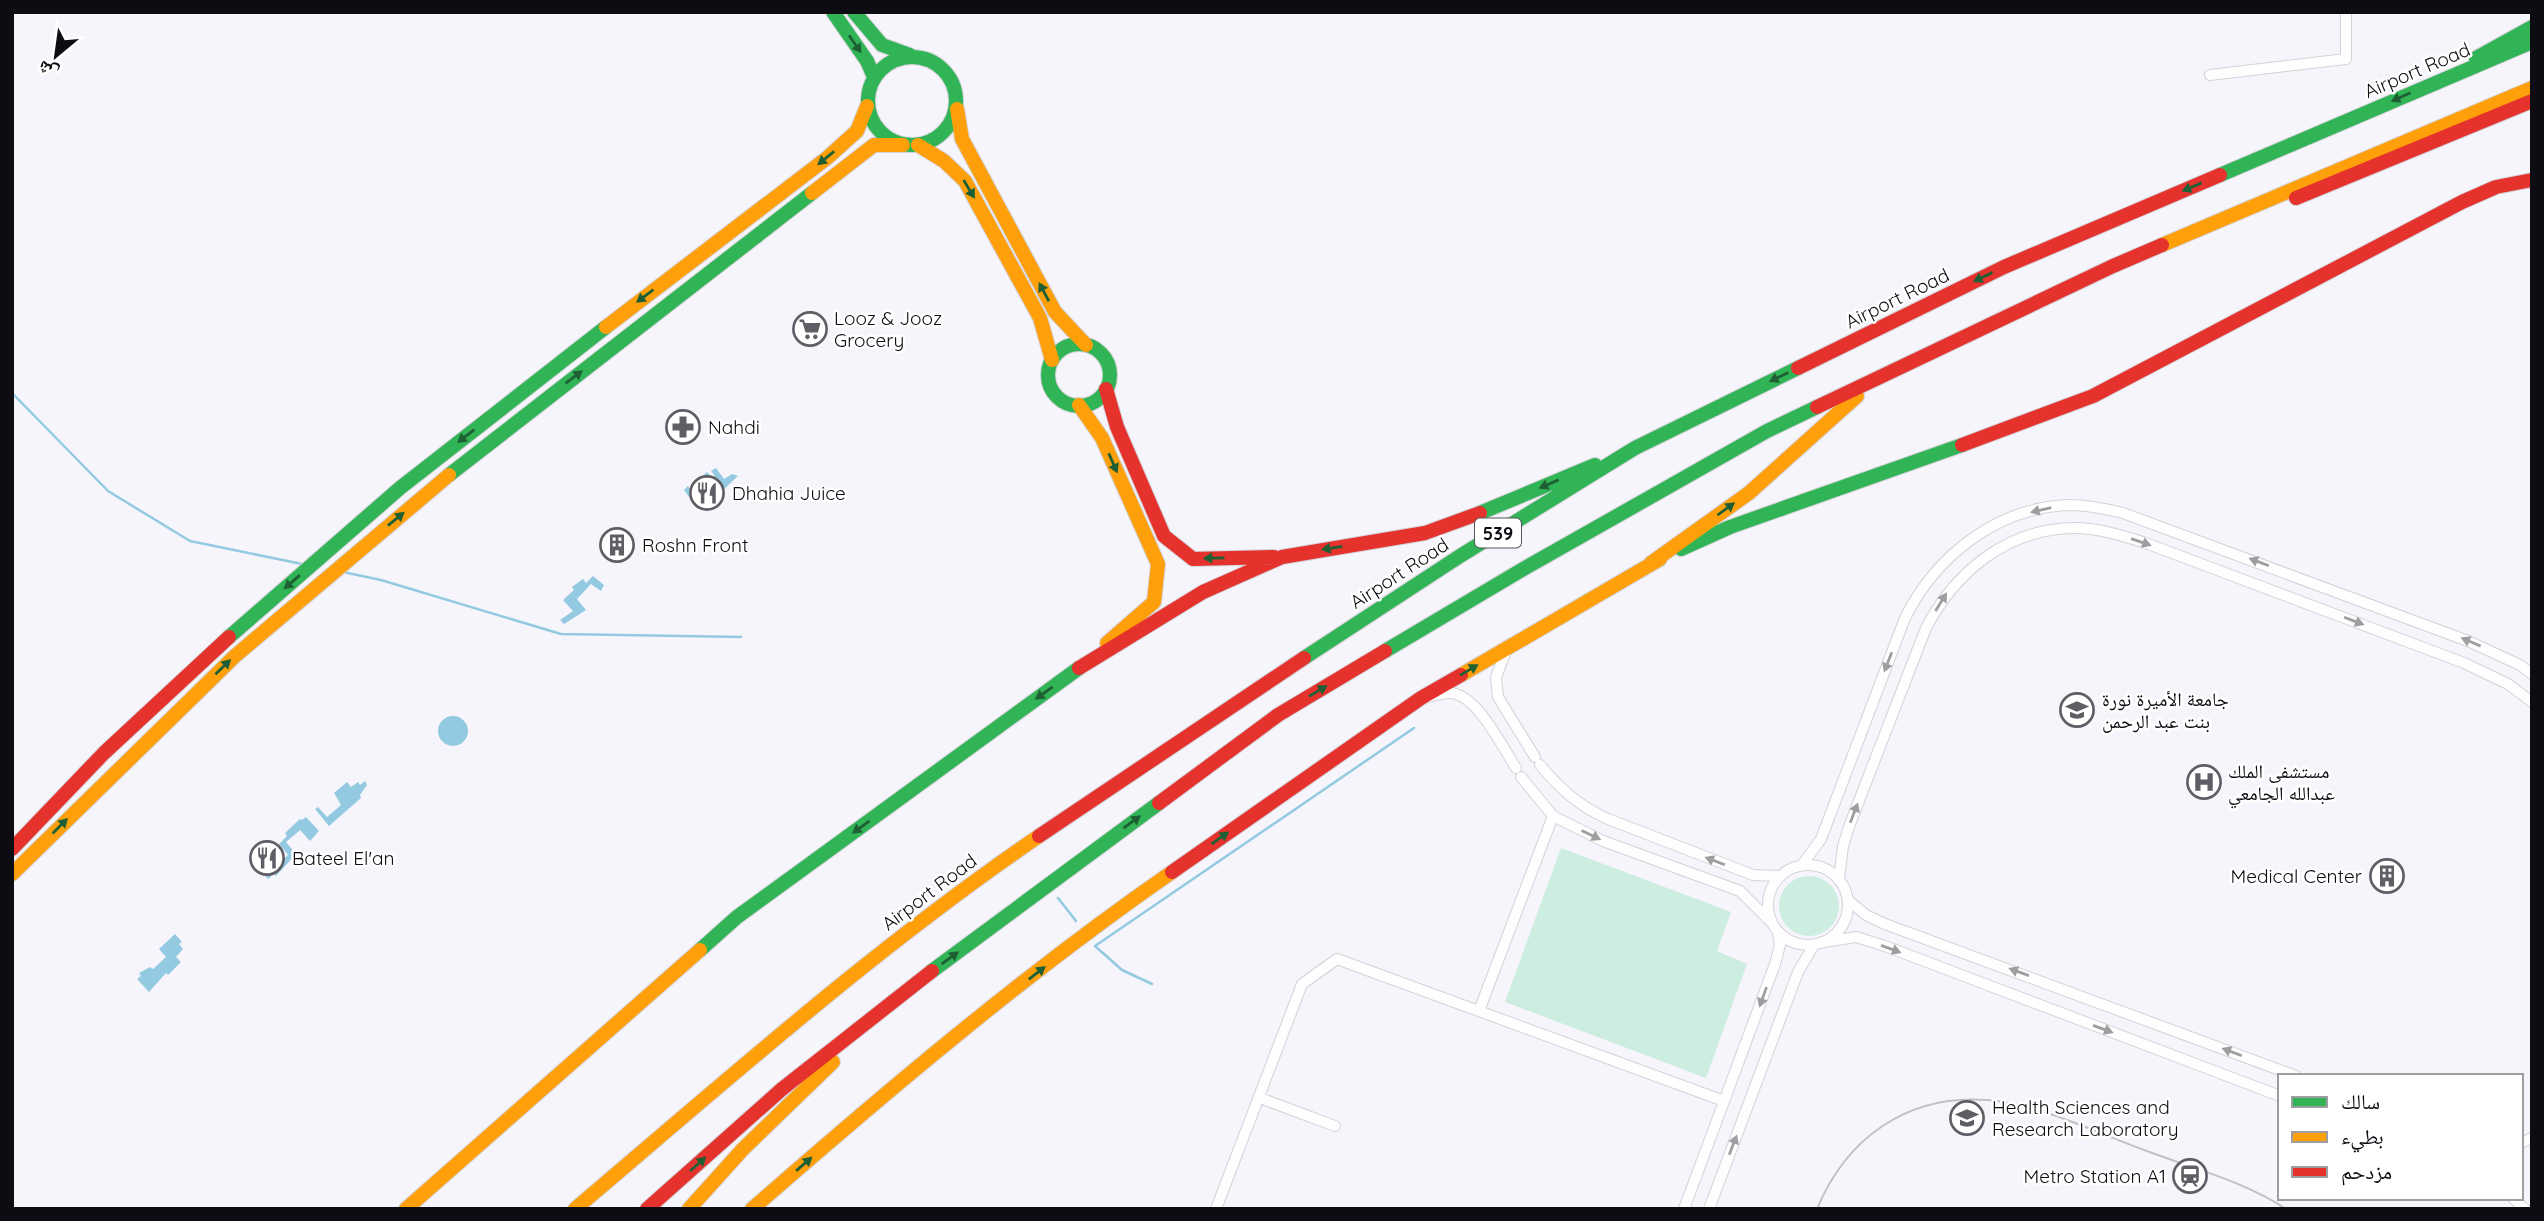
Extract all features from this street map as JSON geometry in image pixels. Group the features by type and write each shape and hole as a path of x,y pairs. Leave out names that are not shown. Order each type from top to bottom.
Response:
{"main road":[{"path":"833,12 867,61 874,77"},
{"path":"854,12 882,45 926,58 940,66 950,77 956,91 962,139 1055,312 1086,345 1100,352 1106,360 1110,380 1106,389 1092,403 1079,405 1062,400 1055,393 1048,374 1052,360 1063,348 1086,345"},
{"path":"2429,85 2532,27"},
{"name":"Airport Road","path":"647,1209 782,1089 1270,701 1460,556 1634,448 2004,267 2532,42"},
{"path":"12,849 104,753 232,635 400,488 827,158 857,131 874,77 884,66 897,58 912,56"},
{"name":"Airport Road","path":"575,1209 849,977 970,884 1270,701 1525,568 1767,431 2113,266 2532,88"},
{"path":"2113,266 2316,190 2532,101"},
{"path":"867,106 871,120 890,140 911,145 944,161 965,181 1040,318 1052,360"},
{"path":"12,874 235,656 496,436 874,145 911,145 932,141 944,132 953,120 956,106"},
{"path":"1651,563 1730,527 1958,447 2093,396 2440,213 2496,187 2532,180"},
{"path":"752,1209 862,1113 1143,892 1421,698 1651,563 1749,493 1873,382"},
{"path":"1106,389 1116,427 1164,536 1193,559 1282,557 1425,533 1453,524 1634,448"},
{"path":"1076,670 1154,602 1157,564 1102,438 1079,405"},
{"path":"406,1209 737,917 1076,670 1203,592 1282,557"},
{"path":"689,1209 743,1149 911,986"}],"street":[{"path":"2210,75 2346,59 2346,12"},
{"path":"1802,865 1821,839 1905,618 1916,597 1946,559 1968,541 1998,524 2029,513 2070,505 2096,507 2134,516 2469,641 2520,665 2532,674"},
{"path":"1839,879 1843,846 1850,824 1926,628 1937,607 1956,583 1984,557 2039,533 2075,528 2143,542 2464,663 2508,684 2532,702"},
{"path":"1508,646 1496,677 1498,697 1537,761 1561,791 1589,811 1608,819 1753,875 1781,876"},
{"path":"1421,698 1451,692 1466,699 1482,714 1519,773 1553,816 1603,842 1740,891 1788,940 1801,944 1856,937 1885,946 2278,1095"},
{"path":"1479,1011 1553,816"},
{"path":"1684,1209 1775,964 1780,945 1768,911 1773,886 1791,869 1802,865 1816,866 1828,870 1839,879 1849,901 1848,914 1843,926 1835,935 1819,943 1798,972 1709,1209"},
{"path":"1849,901 1866,915 1885,923 2291,1074"},
{"path":"1216,1209 1302,984 1337,959 1724,1101"},
{"path":"1260,1098 1335,1126"}],"green space":[{"path":"1561,848 1731,912 1717,951 1747,964 1706,1078 1505,1002"},
{"path":"1809,876 1826,881 1834,889 1839,906 1834,923 1826,931 1809,936 1792,931 1784,923 1779,906 1784,889 1792,881"}],"water":[{"path":"716,468 724,479 732,474 738,476 720,493 710,480 695,491 701,500 696,503 698,509 684,490 688,486 691,490 700,483 698,480 707,472 712,478 715,476 711,471"},
{"path":"593,576 604,585 601,591 591,584 577,599 586,610 564,624 560,620 573,611 563,600 574,590 572,587 583,579 586,583"},
{"path":"453,716 463,721 468,731 463,741 453,746 443,741 438,731 443,721"},
{"path":"365,781 367,785 360,795 361,798 329,826 315,809 318,807 327,817 341,805 334,793 347,782 351,787"},
{"path":"306,817 319,831 310,841 300,830 286,842 296,854 276,876 274,874 268,879 254,863 257,861 266,871 280,859 282,861 288,855 279,844 287,836 285,833"},
{"path":"175,934 182,942 179,944 183,949 176,957 181,962 168,975 166,973 149,992 137,979 141,976 139,973 150,967 153,969 166,957 159,949"}],"waterway":[{"path":"12,393 108,491 190,541 302,564"},
{"path":"343,572 381,580 561,634 741,637"},
{"path":"1152,984 1122,970 1095,946 1414,728"},
{"path":"1058,898 1076,921"}],"tram line":[{"path":"1817,1209 1830,1183 1863,1141 1906,1113 1931,1104 1958,1100 2007,1103 2067,1120 2235,1183 2286,1209"}],"traffic: fast":[{"path":"833,12 867,61 874,77"},
{"path":"854,12 882,45 910,55"},
{"path":"2476,58 2532,27"},
{"path":"2220,175 2532,42"},
{"path":"903,57 921,57 937,64 949,76 956,92 956,101 956,110 949,126 937,138 921,145 903,145 887,138 875,126 868,110 868,92 875,76 887,64 903,57"},
{"path":"449,475 812,193"},
{"path":"229,637 400,488 606,327"},
{"path":"1079,344 1101,353 1110,375 1101,397 1079,406 1057,397 1048,375 1057,353 1079,344"},
{"path":"1304,658 1460,556 1635,448 1798,368"},
{"path":"1385,651 1767,431 1817,407"},
{"path":"1681,549 1730,527 1962,445"},
{"path":"1480,513 1595,465"},
{"path":"700,950 737,917 1079,668"},
{"path":"932,971 1159,803"}],"traffic: slow":[{"path":"2162,245 2532,88"},
{"path":"606,327 827,158 857,131 867,106"},
{"path":"957,109 962,139 1055,312 1086,345"},
{"path":"812,193 874,145 903,145"},
{"path":"918,145 944,161 965,181 1040,318 1052,360"},
{"path":"1651,563 1749,493 1857,396"},
{"path":"1079,405 1102,438 1158,564 1154,602 1107,643"},
{"path":"12,874 235,656 449,475"},
{"path":"1461,675 1660,559"},
{"path":"575,1209 860,969 1039,836"},
{"path":"752,1209 1010,992 1172,872"},
{"path":"406,1209 700,950"},
{"path":"689,1209 743,1149 833,1062"}],"traffic: jam":[{"path":"2296,198 2532,101"},
{"path":"1798,368 2004,267 2220,175"},
{"path":"1962,445 2093,396 2462,202 2496,187 2532,180"},
{"path":"1817,407 2162,245"},
{"path":"1106,389 1117,427 1164,536 1193,559 1274,557"},
{"path":"1079,668 1203,592 1282,557 1425,533 1480,513"},
{"path":"12,849 104,753 229,637"},
{"path":"1159,803 1278,715 1385,651"},
{"path":"1039,836 1304,658"},
{"path":"1172,872 1421,698 1461,675"},
{"path":"647,1209 782,1089 932,971"}],"place":[{"name":"Looz & Jooz Grocery","path":"810,329"},
{"name":"Nahdi","path":"683,427"},
{"name":"Dhahia Juice","path":"707,493"},
{"name":"Roshn Front","path":"617,545"},
{"name":"جامعة الأميرة نورة بنت عبد الرحمن","path":"2077,710"},
{"name":"مستشفى الملك عبدالله الجامعي","path":"2204,782"},
{"name":"Bateel El'an","path":"267,858"},
{"name":"Medical Center","path":"2387,876"},
{"name":"Health Sciences and Research Laboratory","path":"1967,1118"},
{"name":"Metro Station A1","path":"2190,1176"}]}
